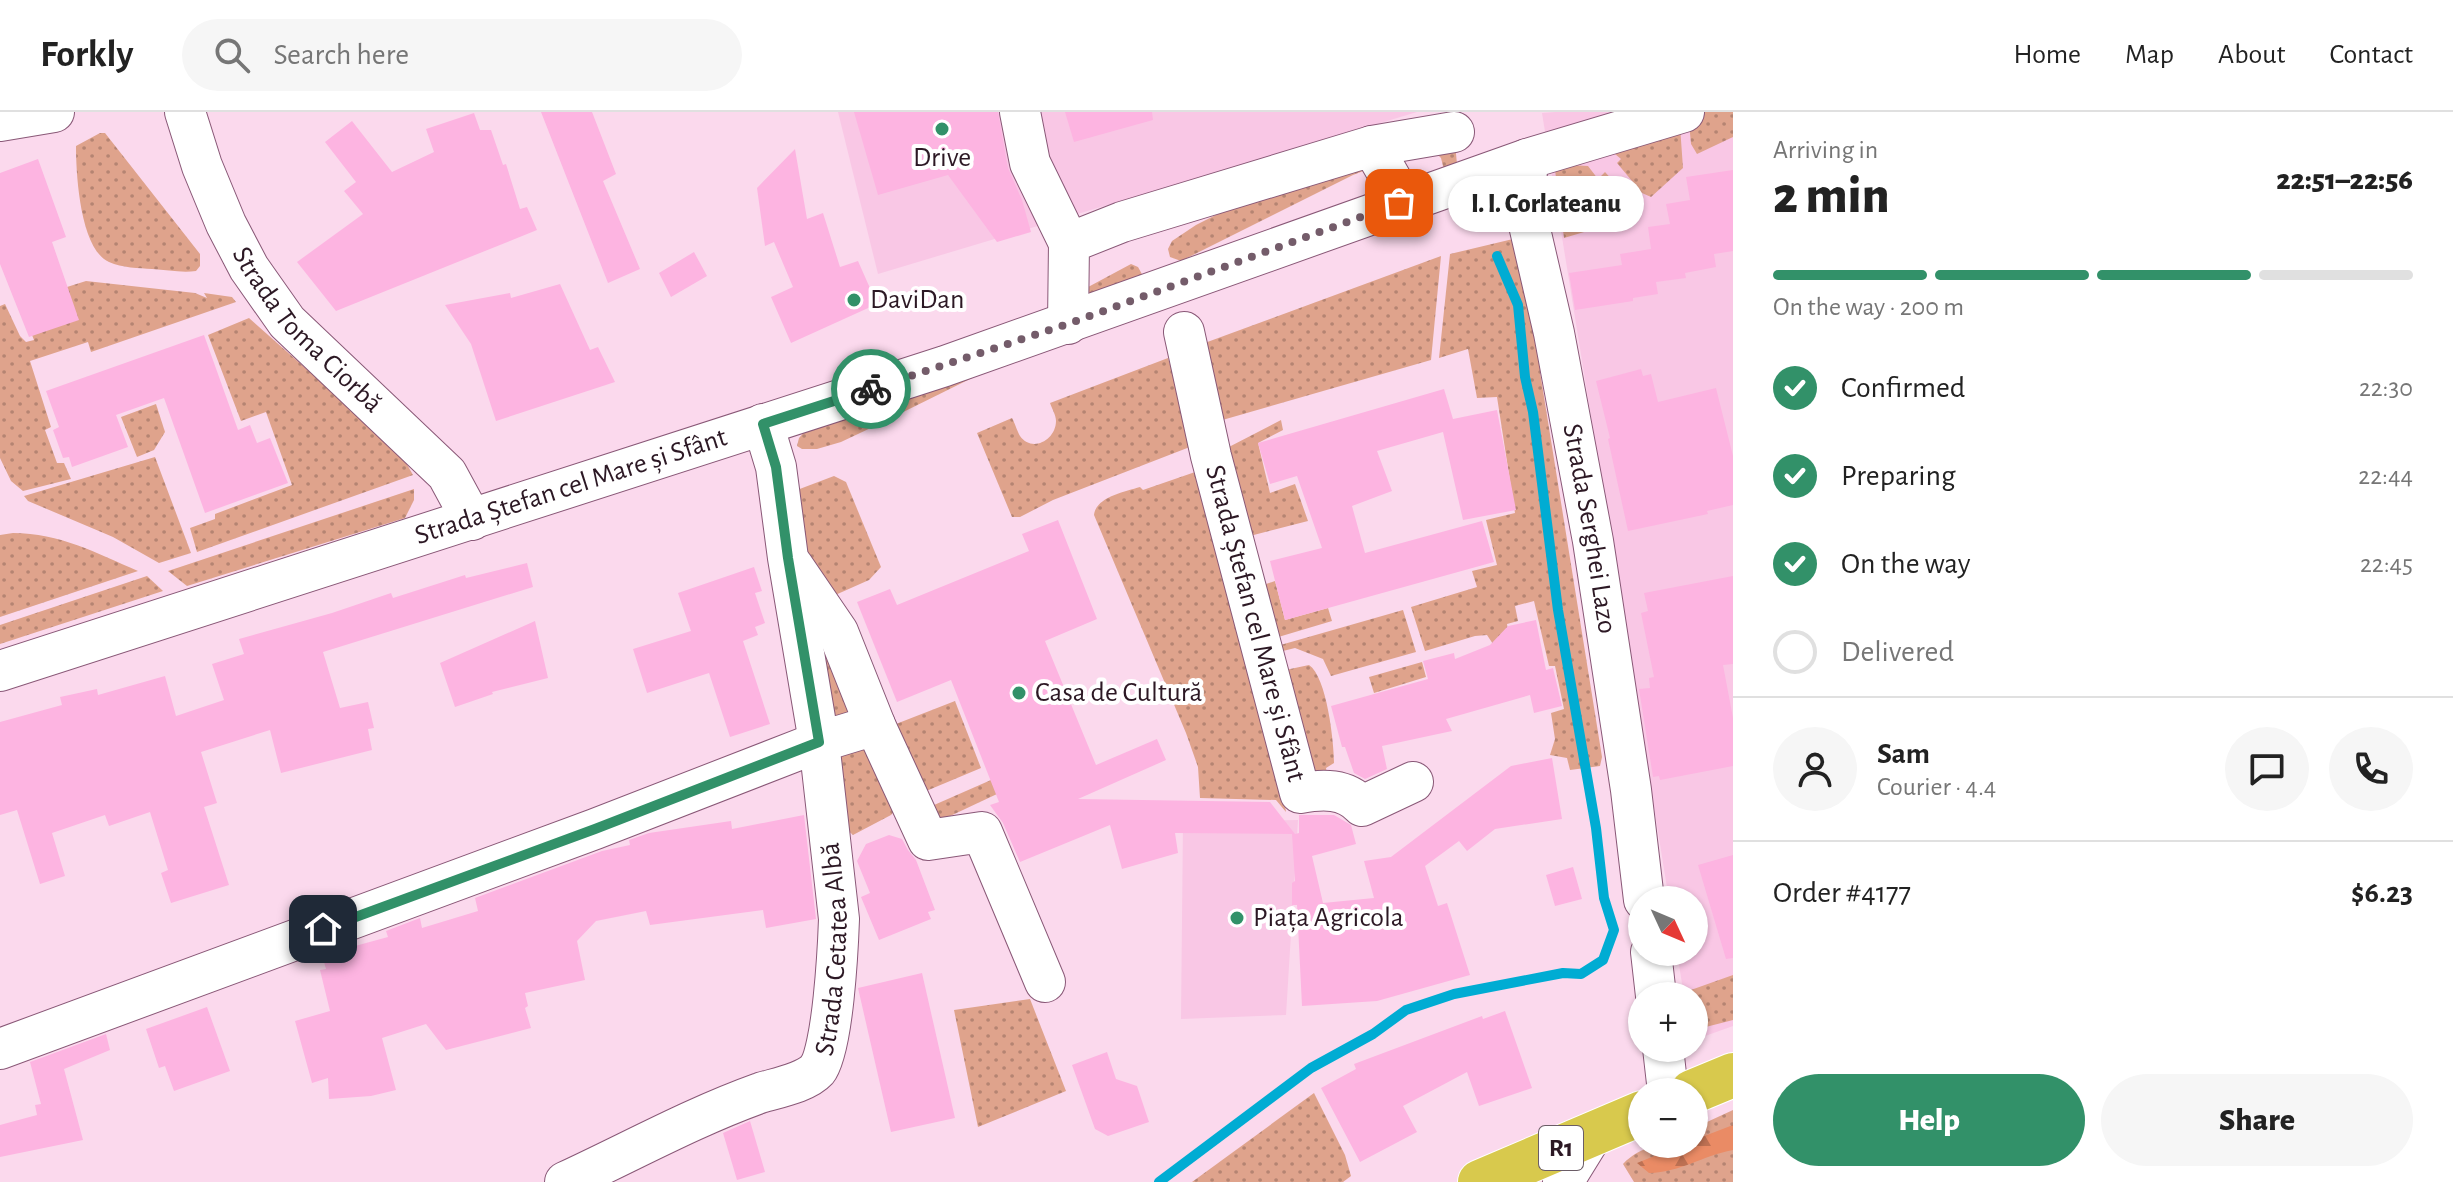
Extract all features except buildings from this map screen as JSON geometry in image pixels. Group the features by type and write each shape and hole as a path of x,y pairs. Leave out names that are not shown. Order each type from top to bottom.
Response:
{"highway":[{"path":"1708,1085 1733,1075"},
{"name":"R1","path":"1480,1182 1628,1119"}],"street":[{"path":"0,121 54,112"},
{"name":"Strada Toma Ciorbă","path":"185,112 202,166 226,224 249,268 287,322 447,474 472,520"},
{"path":"1020,112 1030,163 1069,243 1068,324"},
{"name":"Strada Ștefan cel Mare și Sfânt","path":"0,671 1068,324 1399,203 1527,159 1684,112"},
{"path":"1069,243 1122,222 1452,122 1464,181"},
{"path":"1372,146 1391,179 1399,203"},
{"name":"Strada Serghei Lazo","path":"1527,159 1526,212 1554,333 1593,541 1642,886"},
{"name":"Strada Ștefan cel Mare și Sfânt","path":"1184,332 1211,456 1300,793 1330,790 1349,795 1362,806 1413,782"},
{"name":"Strada Cetatea Albă","path":"565,1182 734,1102 797,1080 816,1070 825,1053 839,919 819,742 776,467 763,424"},
{"path":"788,558 838,632 875,725 928,840 982,832 1045,982"},
{"path":"0,1049 595,829 819,742 875,725"},
{"path":"1563,1182 1592,1135"}],"shaded area":[{"path":"838,112 1417,112 878,274"},
{"path":"1611,112 1679,112 1683,168 1651,197 1642,193 1617,163 1621,159 1609,149 1608,121"},
{"path":"1688,112 1733,112 1733,137 1697,154 1691,144"},
{"path":"1733,112 1733,1026 1708,1035 1708,982 1682,982 1679,966 1708,966 1708,886 1667,886 1542,113"},
{"path":"105,133 200,254 200,266 196,271 125,267 109,262 99,254 82,210 76,146"},
{"path":"1454,133 1457,164 1444,170 1437,154 1392,160 1353,175 1181,261 1170,257 1168,249 1172,241 1196,225 1275,185"},
{"path":"1570,165 1588,166 1598,179 1605,172 1637,207 1631,218 1564,238 1555,170"},
{"path":"1513,239 1544,345 1540,372 1602,757 1600,766 1570,770 1567,758 1550,755 1555,739 1551,713 1564,709 1555,666 1549,666 1534,601 1515,606 1518,621 1507,624 1511,649 1499,653 1487,635 1425,651 1411,607 1477,587 1472,571 1497,565 1486,520 1515,513 1497,397 1477,398 1468,349 1439,358 1450,254"},
{"path":"1441,256 1431,360 1219,421 1191,348"},
{"path":"1131,264 1138,267 1143,276 1119,297 974,377 841,442 817,449 797,446 806,430 965,353"},
{"path":"86,281 195,293 207,298 204,293 232,297 236,302 91,352 88,342 30,361 51,427 45,430 57,463 64,463 71,479 23,491 11,481 0,458 0,306 5,304 26,342 34,340 32,335 67,287"},
{"path":"249,318 400,452 413,475 197,552 190,528 215,519 215,514 292,485 266,412 241,421 208,335"},
{"path":"1168,358 1195,445 1053,500 1020,517 1012,517 977,433 1012,418 1020,436 1031,444 1037,444 1048,439 1055,428 1056,419 1050,403"},
{"path":"156,404 165,432 154,450 137,457 121,417"},
{"path":"1281,420 1283,430 1258,443 1270,493 1295,484 1308,521 1242,538 1225,449"},
{"path":"155,457 191,553 159,563 113,537 28,501 24,496"},
{"path":"1198,471 1277,754 1286,812 1276,800 1200,798 1198,767 1186,733 1094,515 1100,504 1112,496 1140,487 1143,490"},
{"path":"834,476 846,482 881,567 869,580 833,596 802,554 797,490"},
{"path":"414,489 414,500 405,518 187,586 168,571"},
{"path":"13,533 62,540 138,571 0,617 0,535"},
{"path":"147,576 163,591 0,644 0,625"},
{"path":"1275,581 1285,620 1328,608 1332,621 1268,640 1254,588"},
{"path":"1403,610 1416,652 1331,676 1323,659 1295,648 1279,652 1277,646"},
{"path":"817,634 860,714 836,724"},
{"path":"1422,662 1426,677 1374,693 1369,677"},
{"path":"1309,665 1325,696 1334,763 1326,768 1328,780 1305,783 1276,672"},
{"path":"955,701 981,768 919,794 896,724"},
{"path":"864,739 899,806 891,815 853,835 845,828 838,750"},
{"path":"991,780 997,794 931,825 925,809"},
{"name":"Piața Agricola","path":"1298,820 1286,1015 1181,1019 1183,822"},
{"path":"1733,975 1733,1020 1708,1026 1708,984"},
{"path":"1030,999 1066,1091 978,1127 954,1010"},
{"path":"1314,1093 1345,1155 1351,1176 1343,1182 1192,1182"},
{"path":"1733,1110 1733,1182 1634,1182 1623,1164 1630,1158 1708,1158 1708,1122"}],"green space":[{"path":"1733,1125 1733,1150 1708,1157 1708,1135"},
{"path":"1649,1158 1706,1158 1682,1167 1649,1173 1637,1163"}],"waterway":[{"path":"1159,1182 1311,1068 1373,1034 1406,1010 1454,994 1563,973 1581,974 1603,960 1614,930 1604,898 1596,828 1558,610 1533,412 1525,377 1518,305 1497,256"}],"way so far":[{"path":"871,389 1068,324 1399,203"}],"place":[{"name":"Drive","path":"942,129"},
{"name":"I. I. Corlateanu","path":"1399,203"},
{"name":"DaviDan","path":"854,300"},
{"name":"Casa de Cultură","path":"1019,693"},
{"name":"Piața Agricola","path":"1237,918"}],"route":[{"path":"323,929 819,742 776,467 763,424 871,389"}]}
